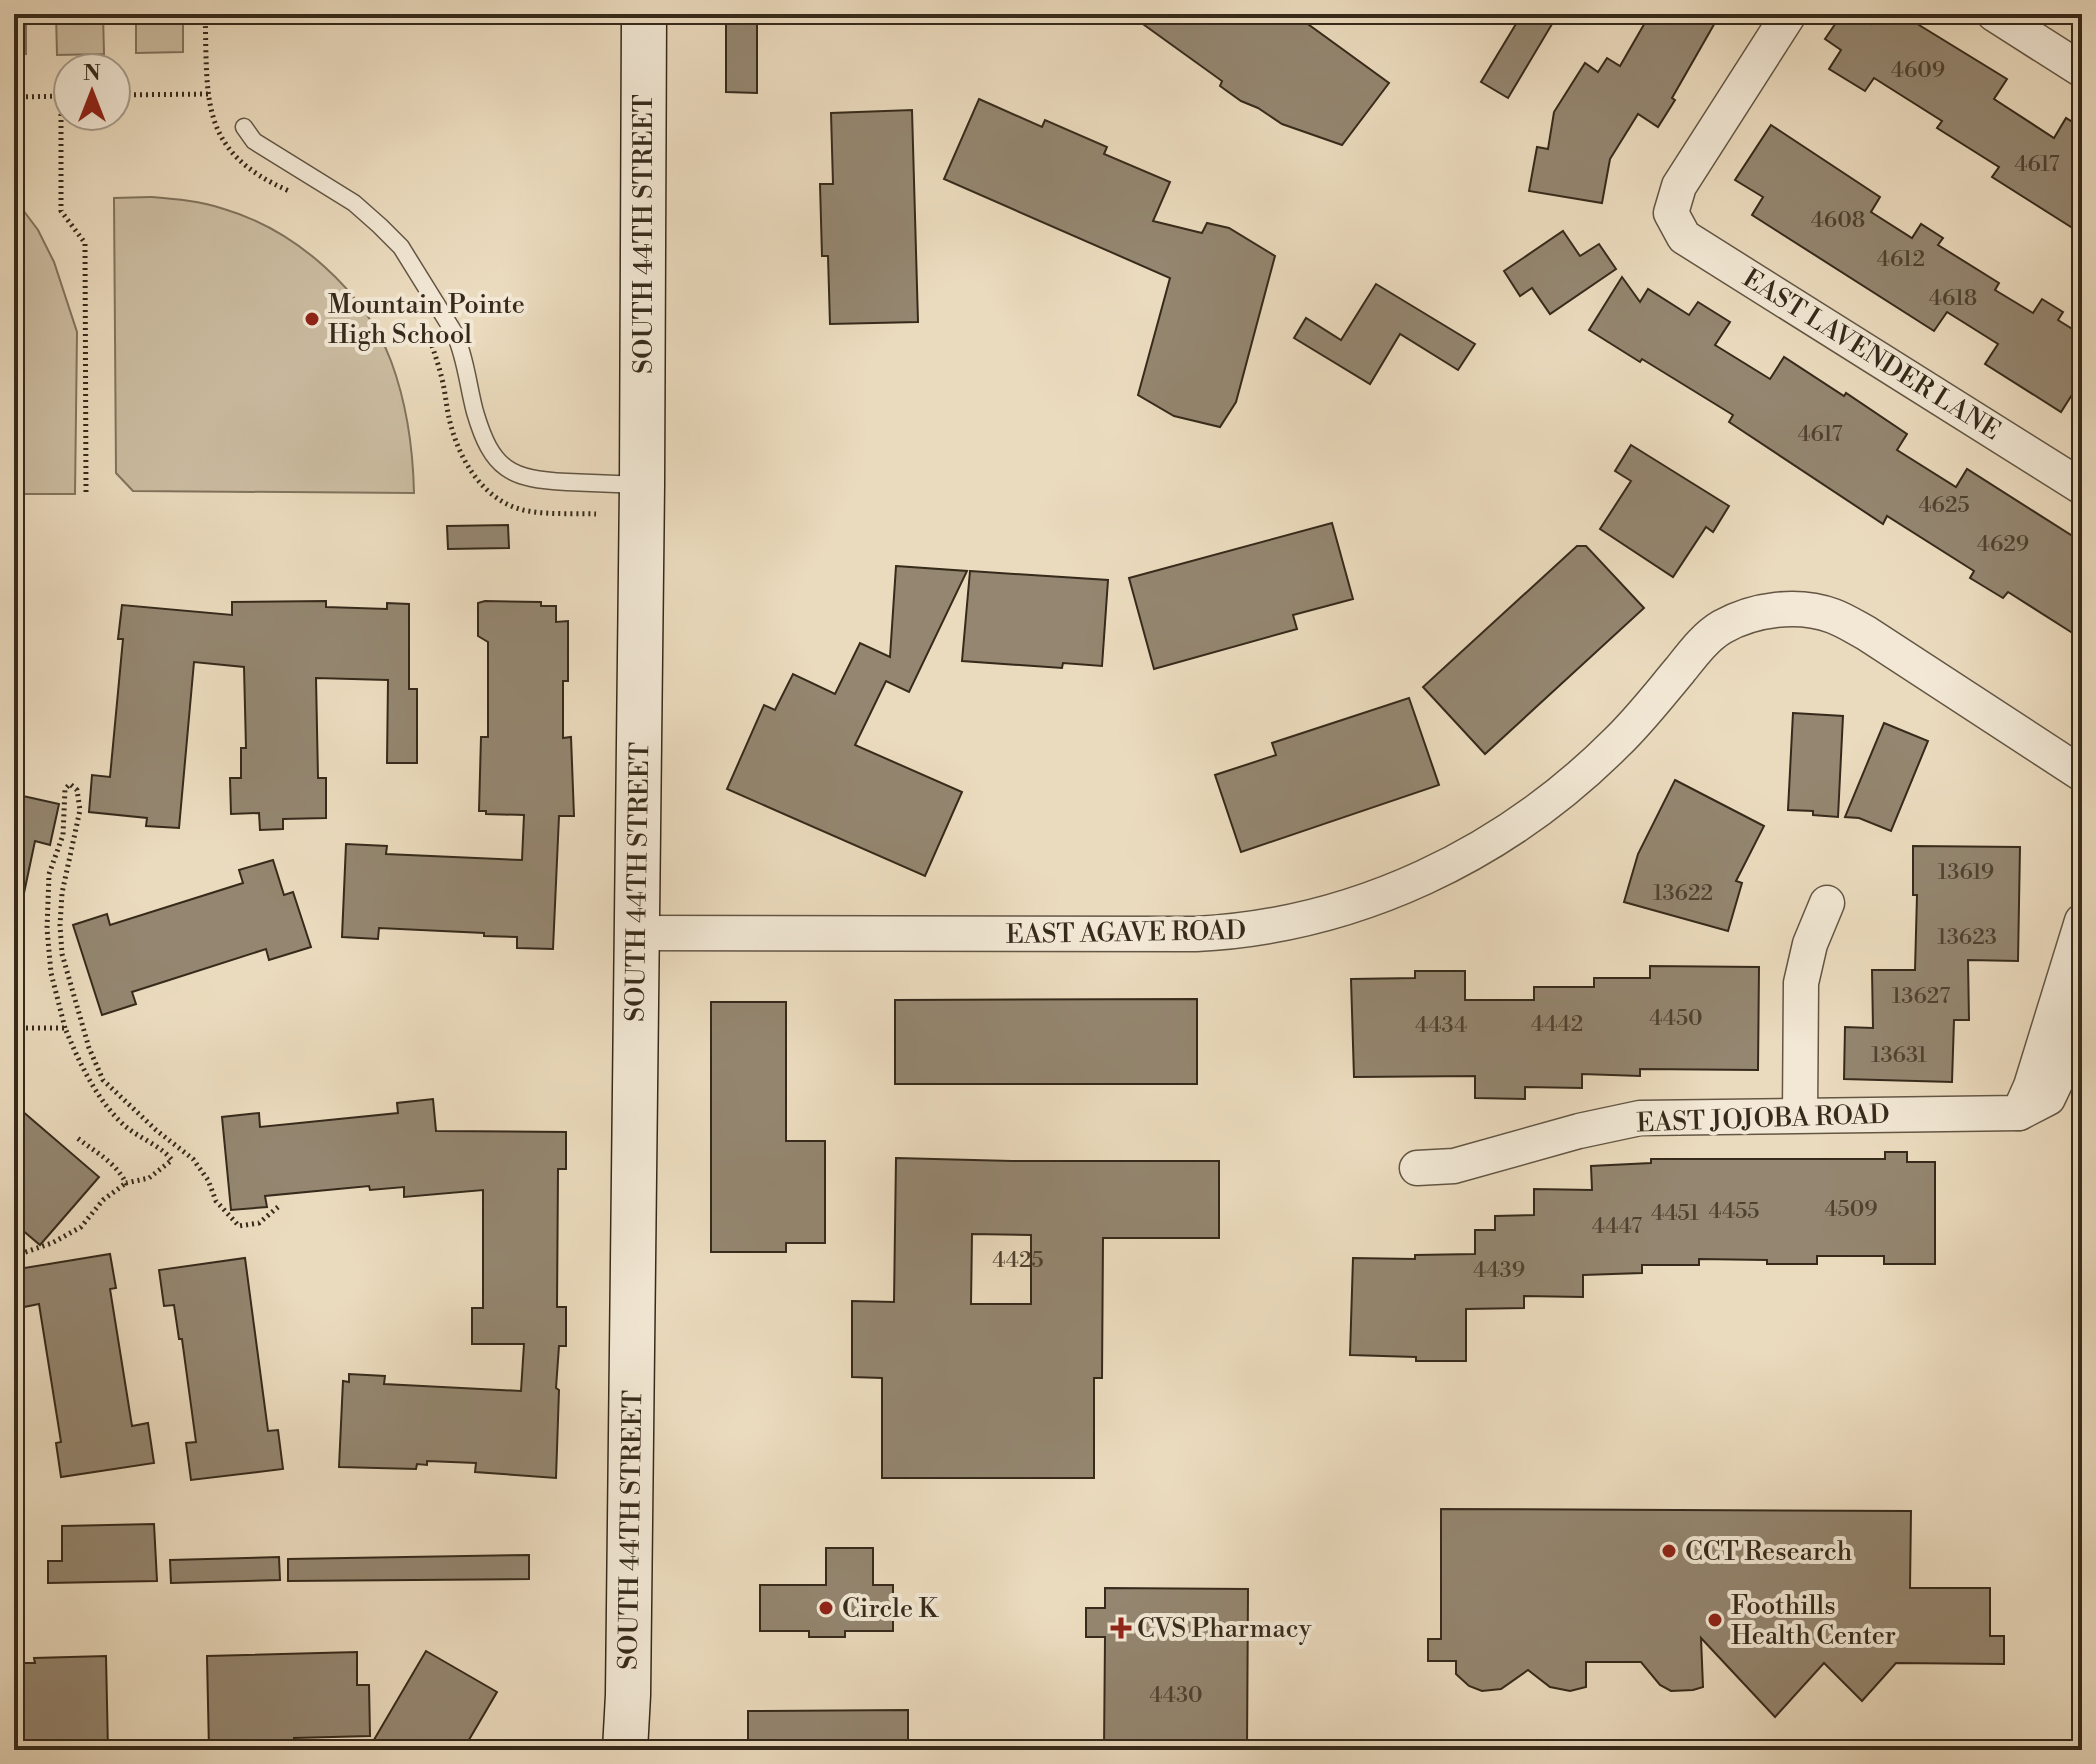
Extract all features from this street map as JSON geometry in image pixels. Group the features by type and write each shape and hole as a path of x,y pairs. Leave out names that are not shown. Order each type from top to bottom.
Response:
{"street":[{"name":"SOUTH 44TH STREET","path":"625,1750 642,485 644,14"},
{"name":"EAST LAVENDER LANE","path":"1789,14 1679,186 1671,213 1684,237 2082,487"},
{"path":"1994,14 2082,70"},
{"name":"EAST AGAVE ROAD","path":"636,933 1196,934 1241,932 1351,907 1461,861 1518,827 1562,793 1618,741 1702,643 1721,628 1774,610 1798,609 1833,616 1866,633 2082,774"},
{"path":"1800,1115 1801,983 1810,944 1827,903"},
{"path":"2019,1113 2031,1086 2082,921"},
{"path":"2019,1113 2048,1098 2082,1026"},
{"name":"EAST JOJOBA ROAD","path":"1417,1168 1454,1166 1579,1131 1640,1118 2019,1113"}],"lane":[{"path":"244,127 254,141 354,203 401,247 462,349 475,412 497,460 510,471 536,481 642,485"}],"path":[{"path":"205,14 208,94 215,126 234,155 259,177 298,195"},
{"path":"132,95 208,94"},
{"path":"14,97 52,96"},
{"path":"63,132 61,211 85,243 86,492"},
{"path":"425,330 442,377 449,420 460,452 472,474 506,503 527,511 596,514"},
{"path":"14,1256 52,1243 81,1227 103,1200 126,1183 149,1178 172,1160 125,1125 102,1100 75,1054 65,1028 51,973 47,895 49,874 63,835 65,789 70,784 77,790 80,810 62,893 62,954 85,1036 103,1080 156,1130 193,1159 208,1180 216,1201 239,1226 259,1223 278,1207"},
{"path":"14,1028 65,1028"},
{"path":"75,1136 120,1170 126,1183"}],"shaded area":[{"path":"14,14 26,14 26,54 14,55"},
{"path":"56,14 103,14 104,52 57,52"},
{"path":"136,14 183,14 183,52 136,53"},
{"path":"151,197 206,204 250,219 301,248 345,287 379,335 397,377 408,426 414,493 133,491 116,473 114,198"},
{"path":"14,198 38,230 54,262 77,332 75,494 14,494"}],"building":[{"path":"726,14 757,14 757,93 726,92"},
{"path":"1129,14 1294,14 1389,83 1342,145 1282,124 1241,101 1220,86 1222,81"},
{"path":"1522,14 1558,14 1508,98 1481,82"},
{"path":"1650,14 1720,14 1658,127 1638,114 1610,159 1602,203 1529,191 1537,147 1548,149 1554,112 1585,63 1598,72 1607,58 1620,66"},
{"path":"1842,14 1856,14 1871,24 1877,14 1901,14 2007,79 1994,99 2054,138 2066,118 2082,128 2082,234 1992,177 1999,167 1937,128 1942,121 1874,78 1865,91 1829,69 1841,50 1825,39"},
{"path":"979,99 1042,127 1045,120 1107,147 1104,154 1170,182 1153,221 1202,233 1207,223 1229,228 1275,256 1236,402 1220,427 1174,416 1138,395 1170,278 944,179"},
{"path":"912,110 918,322 830,324 828,256 822,256 820,184 833,184 831,113"},
{"path":"1771,125 1880,197 1871,212 1912,238 1921,224 1943,238 1938,245 1999,283 1995,290 2033,313 2042,299 2063,312 2058,320 2082,335 2082,379 2061,412 1985,364 1998,344 1947,312 1934,331 1752,215 1763,197 1735,180"},
{"path":"1563,231 1580,256 1599,244 1616,269 1550,314 1532,288 1520,296 1504,271"},
{"path":"1622,277 1640,302 1648,289 1689,315 1698,302 1730,322 1715,345 1770,379 1784,357 1907,434 1897,450 1956,487 1967,469 2082,542 2082,639 2008,592 2003,598 1970,578 1974,571 1887,516 1883,524 1729,422 1733,415 1589,330"},
{"path":"1376,284 1475,344 1458,370 1400,334 1370,384 1294,338 1306,318 1341,340"},
{"path":"1631,445 1729,506 1713,532 1706,527 1673,577 1600,529 1631,481 1615,471"},
{"path":"1332,523 1353,599 1293,615 1297,629 1154,669 1129,578"},
{"path":"508,525 509,548 448,549 447,526"},
{"path":"1577,546 1586,546 1644,608 1485,754 1423,687"},
{"path":"896,566 967,571 909,692 886,681 855,745 962,792 925,876 727,789 764,705 775,710 793,674 835,694 860,643 890,657"},
{"path":"970,571 1108,580 1102,666 1063,663 1062,668 962,661"},
{"path":"326,601 326,607 387,609 387,603 409,604 409,689 417,689 417,763 387,763 388,680 316,678 318,778 326,778 326,818 283,819 283,829 260,830 259,813 231,814 230,778 241,778 241,748 246,748 244,667 194,662 179,828 146,826 147,818 89,812 92,775 110,777 123,639 118,639 122,605 232,615 232,602"},
{"path":"541,602 541,606 556,606 556,622 568,621 568,681 563,681 563,738 571,737 574,816 559,816 553,949 517,948 517,937 484,936 484,933 379,928 378,939 342,937 346,844 387,846 386,854 522,860 524,815 479,811 481,737 488,737 488,642 478,636 478,603"},
{"path":"1409,698 1439,785 1241,852 1215,775 1276,755 1272,743"},
{"path":"1793,713 1843,716 1838,817 1813,815 1813,811 1788,810"},
{"path":"1884,723 1928,741 1891,831 1859,818 1845,817"},
{"path":"1675,780 1764,826 1736,881 1742,883 1728,931 1624,902 1638,854"},
{"path":"14,794 59,804 50,845 35,841 24,893 14,891"},
{"path":"1913,846 2020,847 2018,961 1968,960 1969,1020 1954,1020 1952,1082 1844,1079 1845,1027 1873,1028 1872,970 1915,970 1917,895 1913,895"},
{"path":"273,860 284,895 293,892 311,947 269,960 266,949 132,992 136,1004 102,1015 73,925 107,914 110,925 243,883 239,870"},
{"path":"1650,966 1759,967 1758,1070 1640,1069 1640,1076 1582,1074 1582,1088 1525,1087 1525,1099 1475,1098 1475,1076 1354,1077 1351,979 1415,978 1415,971 1465,971 1465,1000 1534,1000 1534,987 1594,987 1594,978 1650,978"},
{"path":"1197,999 1197,1084 895,1084 895,1000"},
{"path":"711,1002 786,1002 786,1141 825,1141 825,1243 786,1243 786,1252 711,1252"},
{"path":"433,1099 436,1131 566,1132 566,1169 558,1169 557,1307 566,1307 566,1346 559,1346 556,1478 475,1472 476,1463 427,1461 427,1465 417,1464 416,1469 339,1467 343,1381 349,1382 349,1374 385,1376 384,1384 521,1391 524,1344 472,1344 472,1308 483,1308 483,1190 404,1197 404,1187 370,1190 369,1186 265,1196 267,1207 231,1210 222,1117 259,1113 260,1127 398,1113 397,1103"},
{"path":"14,1104 99,1177 40,1245 14,1223"},
{"path":"1885,1152 1907,1152 1907,1162 1935,1162 1935,1264 1884,1264 1884,1256 1817,1256 1817,1264 1699,1259 1699,1265 1642,1265 1642,1273 1583,1275 1583,1297 1524,1296 1524,1308 1466,1309 1466,1361 1416,1361 1416,1357 1350,1355 1353,1258 1415,1259 1415,1255 1475,1254 1475,1230 1495,1230 1495,1216 1534,1215 1534,1189 1592,1190 1591,1166 1651,1163 1651,1159 1885,1159"},
{"path":"896,1158 1219,1161 1219,1238 1103,1238 1102,1378 1094,1378 1094,1478 882,1478 882,1378 852,1377 852,1301 894,1302","holes":["972,1234 1031,1235 1031,1304 971,1304"]},
{"path":"110,1254 116,1288 110,1289 132,1426 148,1423 154,1463 61,1477 56,1443 61,1442 39,1304 24,1307 18,1269"},
{"path":"245,1258 268,1431 278,1430 283,1469 191,1480 186,1443 196,1442 182,1339 179,1339 174,1305 164,1306 159,1270"},
{"name":"Foothills Health Center","path":"1441,1509 1911,1511 1910,1588 1990,1588 1990,1636 2004,1636 2004,1664 1896,1663 1862,1701 1824,1663 1775,1717 1701,1638 1703,1687 1693,1690 1671,1691 1660,1685 1641,1662 1586,1662 1586,1687 1570,1691 1550,1687 1528,1670 1501,1689 1482,1691 1469,1686 1456,1674 1456,1661 1428,1661 1428,1639 1441,1639"},
{"path":"154,1524 157,1581 48,1583 48,1561 62,1561 62,1526"},
{"name":"Circle K","path":"826,1548 873,1548 873,1585 893,1585 893,1631 845,1631 845,1637 809,1637 809,1631 760,1631 760,1585 826,1585"},
{"path":"529,1555 529,1579 288,1581 288,1559"},
{"path":"279,1557 280,1580 171,1583 170,1560"},
{"name":"CVS Pharmacy","path":"1105,1588 1248,1589 1247,1750 1104,1750 1105,1637 1086,1637 1086,1608 1105,1608"},
{"path":"426,1651 497,1692 463,1750 368,1750"},
{"path":"357,1652 357,1685 369,1685 370,1736 294,1738 294,1750 209,1750 207,1656"},
{"path":"106,1656 108,1750 24,1750 22,1663 35,1663 34,1658"},
{"path":"908,1710 908,1750 748,1750 748,1711"}],"place":[{"name":"Mountain Pointe High School","path":"312,319"},
{"name":"CCT Research","path":"1669,1551"},
{"name":"Circle K","path":"826,1608"},
{"name":"Foothills Health Center","path":"1715,1620"},
{"name":"CVS Pharmacy","path":"1121,1628"}]}
